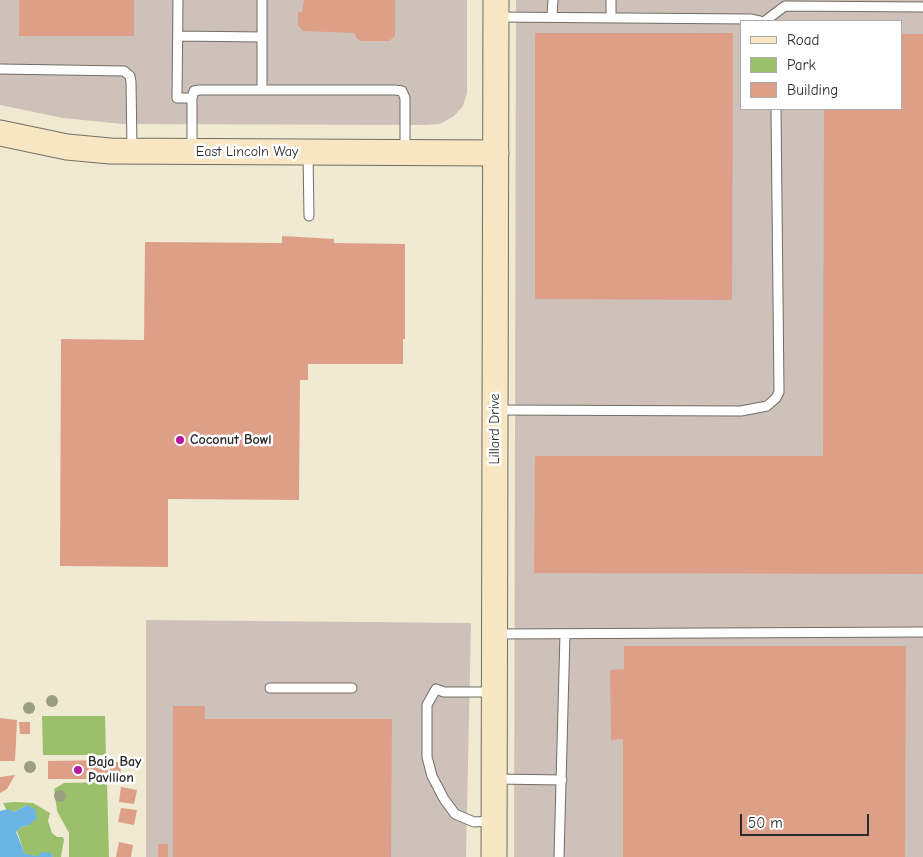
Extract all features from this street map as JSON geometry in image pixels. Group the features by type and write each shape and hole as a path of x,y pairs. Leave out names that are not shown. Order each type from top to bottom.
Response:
{"street":[{"name":"Lillard Drive","path":"494,857 496,8"},
{"name":"East Lincoln Way","path":"0,133 67,147 132,152 496,153"}],"lane":[{"path":"178,0 177,98 192,98"},
{"path":"262,0 262,90"},
{"path":"552,17 553,0"},
{"path":"611,0 611,18"},
{"path":"766,20 785,6 923,7"},
{"path":"496,8 552,17 755,20"},
{"path":"178,36 262,37"},
{"path":"0,69 124,71 130,76 131,82 132,152"},
{"path":"192,152 192,98 194,92 199,90 262,90 402,91 405,98 405,153"},
{"path":"495,410 741,411 767,406 776,398 779,392 776,110"},
{"path":"308,152 309,216"},
{"path":"494,634 923,632"},
{"path":"559,857 565,634"},
{"path":"270,688 352,688"},
{"path":"494,692 444,692 436,689 427,705 427,757 432,776 444,799 455,814 474,822 494,821"},
{"path":"494,779 562,780"}],"shaded area":[{"path":"0,0 467,0 467,93 463,106 454,116 440,124 426,125 122,124 63,118 0,105"},
{"path":"516,0 923,0 923,857 514,857"},
{"path":"146,620 471,623 466,857 146,857"}],"green space":[{"path":"42,716 105,716 106,755 43,755"},
{"path":"107,782 109,857 69,857 69,833 57,811 54,789 64,783"},
{"path":"3,803 33,803 50,813 48,821 52,833 57,837 63,837 64,840 61,857 53,857 51,853 37,856 25,855 17,831 21,827 29,825 27,805 14,812 6,809"}],"water":[{"path":"27,805 35,809 37,818 16,832 25,854 37,856 43,852 51,853 53,857 0,857 0,811 8,809 14,812"}],"building":[{"path":"19,0 134,0 134,36 19,36"},
{"path":"304,0 395,0 395,36 389,41 360,41 355,33 303,31 298,25 298,12 302,12"},
{"path":"535,33 733,33 732,300 535,299"},
{"path":"903,34 923,34 923,574 534,573 535,456 823,456 824,110 903,110"},
{"name":"Coconut Bowl","path":"282,236 334,239 334,243 405,244 405,339 403,339 403,364 308,364 308,380 300,380 299,500 168,499 168,567 60,566 61,339 144,340 145,242 282,243"},
{"path":"624,646 906,646 905,857 623,857 623,739 611,740 610,670 624,669"},
{"path":"173,706 205,706 205,719 392,719 391,857 173,857"},
{"path":"0,718 17,720 15,761 0,761"},
{"path":"19,722 30,722 30,734 20,734"},
{"name":"Baja Bay Pavilion","path":"108,760 108,779 48,779 48,761"},
{"path":"110,762 120,762 121,777 110,777"},
{"path":"15,775 7,789 0,793 0,777"},
{"path":"121,787 137,790 134,804 119,802"},
{"path":"121,808 137,810 134,825 118,822"},
{"path":"119,842 133,845 131,857 116,857"},
{"path":"158,844 168,844 168,857 158,857"}],"place":[{"name":"Coconut Bowl","path":"180,440"},
{"name":"Baja Bay Pavilion","path":"78,770"}]}
